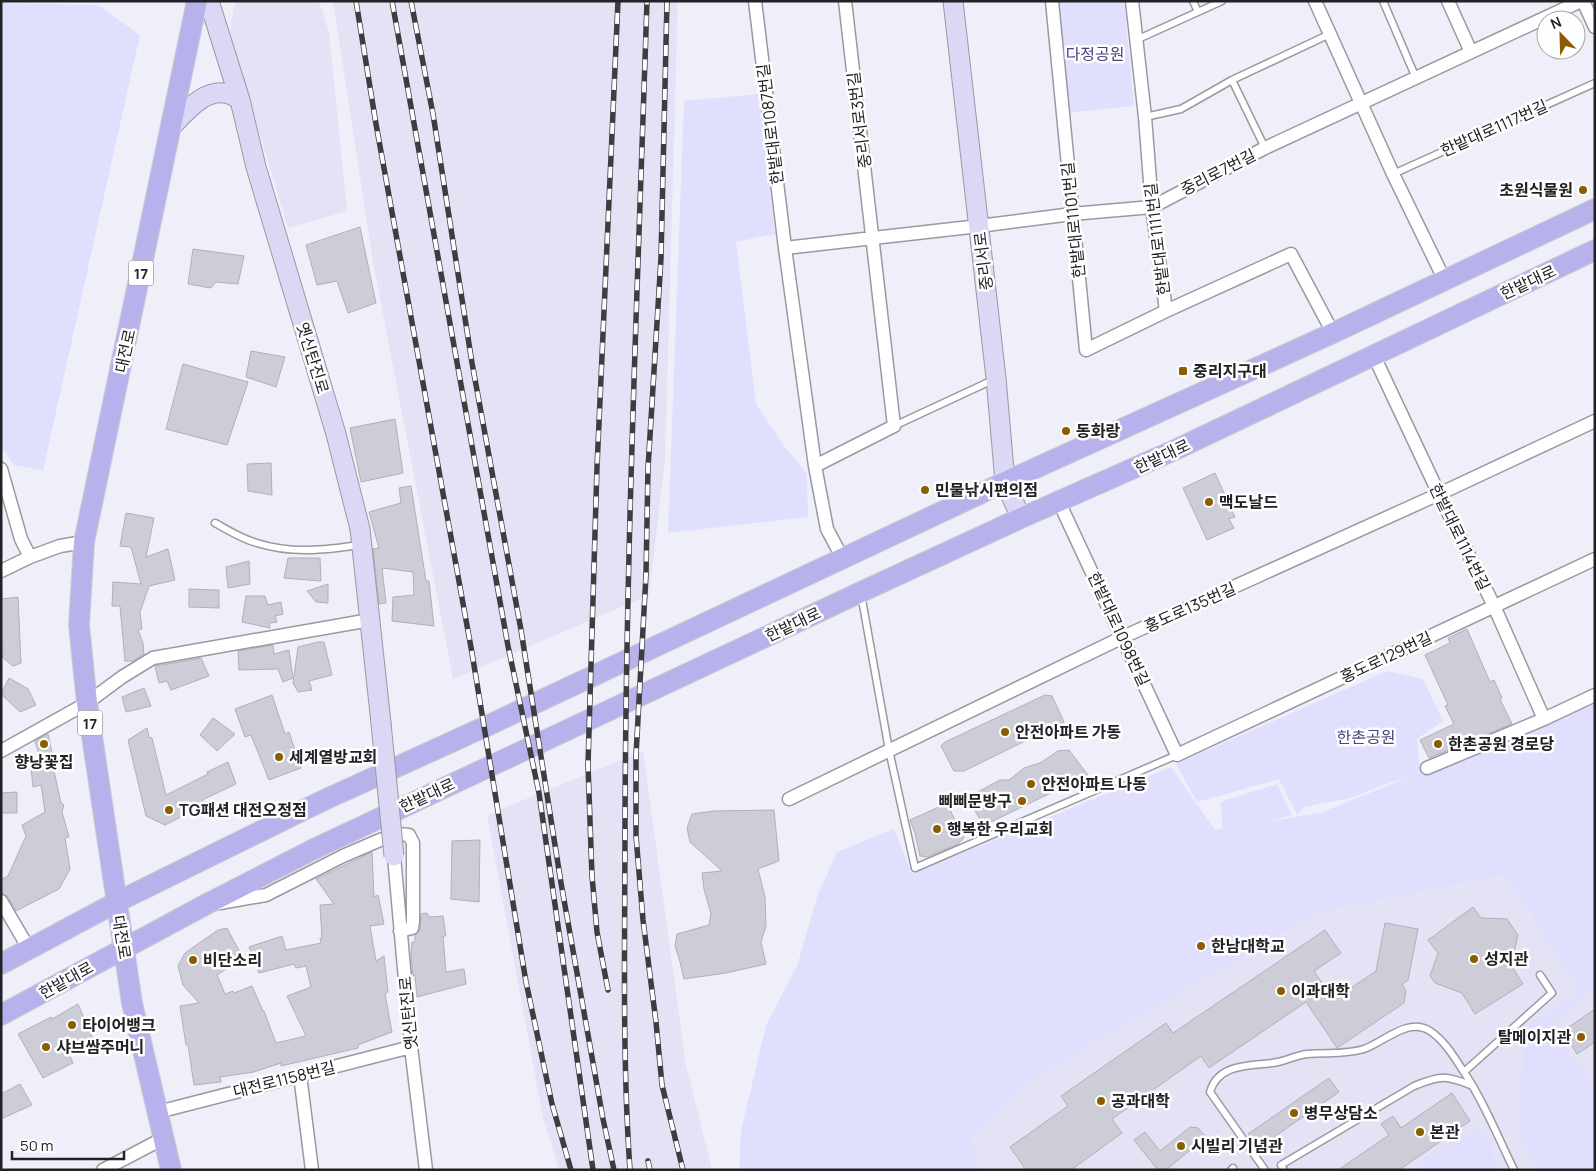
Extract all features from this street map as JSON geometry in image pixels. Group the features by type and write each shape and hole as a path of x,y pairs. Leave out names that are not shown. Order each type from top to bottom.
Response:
{"main road":[{"name":"대전로","path":"170,1170 132,1003 88,702 79,625 84,542 199,2"},
{"path":"1,964 117,902 322,801 500,720 1005,482 1445,281 1595,209"},
{"name":"한밭대로","path":"1,1015 203,906 340,836 1021,518 1177,450 1595,250"}],"street":[{"name":"한밭대로1087번길","path":"755,1 785,248 815,466 827,529 843,559"},
{"name":"중리서로3번길","path":"845,1 894,426"},
{"name":"중리서로","path":"953,1 996,378 1005,482 1021,518"},
{"name":"한밭대로1101번길","path":"1052,1 1086,350 1166,311"},
{"name":"한밭대로1111번길","path":"1132,1 1145,117 1152,207 1166,311 1291,254 1333,333"},
{"path":"1315,1 1392,174 1445,281"},
{"path":"1448,1 1471,52"},
{"path":"1582,1 1595,27"},
{"name":"중리로7번길","path":"979,226 1072,214 1152,207 1265,148 1582,1"},
{"name":"옛신탄진로","path":"199,2 240,100 256,168 336,434 360,529 381,723 411,1047 426,1170"},
{"path":"172,126 199,100 213,93 229,94 240,100"},
{"path":"785,248 979,226"},
{"name":"한밭대로1114번길","path":"1374,356 1494,606 1544,719"},
{"name":"홍도로135번길","path":"789,799 1123,637 1595,421"},
{"path":"815,466 894,426"},
{"path":"1,469 21,539 30,557"},
{"name":"한밭대로1098번길","path":"1060,502 1177,755"},
{"path":"1,571 30,557 60,546 84,542"},
{"name":"홍도로129번길","path":"1177,755 1595,560"},
{"path":"1,751 88,702 122,677 153,658 370,620"},
{"path":"1427,768 1544,719 1595,695"},
{"path":"203,906 266,895 343,856 380,840 399,834 410,835 413,843 413,922 412,928 400,931"},
{"path":"1,901 29,949"},
{"name":"대전로1158번길","path":"158,1112 411,1047"},
{"path":"300,1075 312,1170"},
{"path":"103,1170 164,1138"}],"lane":[{"path":"1193,1 1198,12"},
{"path":"1136,40 1222,1"},
{"path":"1383,1 1416,78"},
{"path":"1145,117 1182,109 1232,80 1330,34"},
{"path":"1232,80 1265,148"},
{"name":"한밭대로1117번길","path":"1392,174 1595,83"},
{"path":"894,426 996,378"},
{"path":"215,523 255,543 280,549 320,550 362,545"},
{"path":"861,592 889,750 915,868 1177,755"},
{"path":"1464,1072 1552,993 1540,976"},
{"path":"1265,1170 1210,1092 1213,1083 1221,1075 1241,1065 1277,1062 1306,1054 1350,1052 1365,1049 1399,1031 1417,1026 1430,1031 1452,1052 1474,1087 1514,1170"},
{"path":"1284,1170 1281,1165 1414,1086 1435,1077 1452,1078 1474,1087"}],"shaded area":[{"path":"235,1 319,1 329,32 347,211 288,228 229,33"},
{"path":"333,1 678,1 665,461 649,595 453,679 373,262"},
{"name":"한남대학교","path":"1595,701 1595,1170 745,1170 911,878 1319,814"},
{"path":"643,751 686,1065 712,1170 559,1170 543,1118 487,815"}],"green space":[{"name":"다정공원","path":"1055,1 1124,1 1134,106 1066,113"},
{"path":"1,3 98,5 140,35 43,470 14,465 1,446"},
{"path":"758,94 775,234 736,242 756,404 785,447 807,474 808,517 668,533 684,101"},
{"name":"한남대학교","path":"1387,671 1423,679 1443,721 1417,739 1420,772 1595,702 1595,986 1550,1026 1595,1086 1595,1170 1537,1170 1520,1134 1524,1027 1582,993 1506,874 1319,912 1032,1079 971,1138 980,1170 739,1170 741,1131 766,1025 797,966 817,897 837,852 894,829 912,874 1171,767 1215,830 1223,828 1220,802 1277,784 1292,815 1270,821 1320,813 1412,776 1350,798 1304,807 1297,815 1279,779 1197,802 1176,764"},
{"path":"1476,1127 1490,1143 1496,1170 1419,1170 1417,1165"}],"building":[{"path":"360,227 376,303 348,313 337,281 317,285 306,245"},
{"path":"193,249 244,256 238,284 216,282 211,288 188,284"},
{"path":"251,351 285,357 276,387 246,377"},
{"path":"183,364 248,382 227,445 166,429"},
{"path":"395,419 403,473 361,482 350,428"},
{"path":"271,463 272,495 248,491 247,464"},
{"name":"맥도날드","path":"1215,473 1235,517 1229,519 1234,528 1207,540 1183,488"},
{"path":"411,486 426,581 429,581 434,626 392,621 393,597 414,595 413,572 382,568 386,603 379,604 373,549 379,548 369,512 401,503 399,488"},
{"path":"126,513 154,518 146,557 168,549 175,580 149,586 140,612 142,629 138,630 143,643 144,654 133,661 125,661 120,606 112,606 113,582 141,584 131,547 120,546"},
{"path":"288,558 320,558 321,581 284,578"},
{"path":"249,561 250,584 228,588 226,567"},
{"path":"328,584 328,603 316,602 307,591"},
{"path":"189,589 219,590 219,608 189,607"},
{"path":"246,596 265,596 268,605 281,602 283,614 275,616 277,622 269,623 270,628 242,622"},
{"path":"18,597 21,663 13,666 2,657 1,599"},
{"path":"1467,629 1490,682 1494,680 1502,698 1500,699 1512,724 1429,758 1420,740 1454,724 1445,706 1448,705 1425,655 1450,643 1448,638"},
{"path":"324,642 332,675 309,681 312,690 298,692 293,683 298,647"},
{"path":"273,645 274,654 289,650 293,678 283,682 278,669 239,670 238,651"},
{"path":"201,658 209,676 171,690 167,681 159,683 155,666"},
{"path":"9,678 28,689 36,705 20,712 1,694"},
{"path":"144,688 151,706 126,712 122,697"},
{"path":"272,695 285,734 289,732 301,768 269,780 251,735 245,737 235,709"},
{"name":"안전아파트 가동","path":"1045,695 1052,696 1064,722 964,771 954,771 941,746 945,742"},
{"path":"213,718 235,734 217,751 200,735"},
{"path":"147,728 149,737 152,738 166,795 228,762 236,784 202,800 205,805 165,825 146,816 128,740"},
{"path":"48,734 52,753 50,753 61,803 64,805 62,812 69,837 65,838 70,869 59,889 16,911 8,897 1,893 1,880 8,876 26,836 22,825 45,812 41,785 33,787 31,768 42,765 35,741"},
{"name":"안전아파트 나동","path":"1069,750 1088,775 993,821 981,822 968,797 1000,780 1009,780 1024,768 1040,763 1058,751"},
{"path":"17,792 17,813 1,813 1,793"},
{"name":"행복한 우리교회","path":"941,806 949,808 964,838 958,844 927,857 920,856 910,820"},
{"path":"774,810 779,861 758,869 765,897 766,926 761,942 766,964 726,973 684,979 675,946 677,934 709,925 711,914 702,873 722,871 690,842 687,828 692,814 714,811"},
{"path":"480,840 479,902 451,899 452,841"},
{"path":"372,852 374,897 378,895 384,924 370,926 376,961 384,956 388,992 385,994 392,1032 358,1045 358,1048 281,1066 281,1063 254,1072 220,1077 221,1082 194,1085 180,1006 199,1003 183,985 178,966 185,953 218,930 227,928 243,958 217,975 225,994 233,991 234,993 252,986 276,1043 306,1036 287,996 311,987 306,966 296,968 294,964 259,973 249,947 282,936 286,950 321,943 320,905 334,904 316,879"},
{"name":"성지관","path":"1473,907 1481,918 1507,919 1518,935 1511,965 1523,984 1475,1014 1462,993 1435,983 1430,976 1438,953 1428,940"},
{"path":"427,913 429,917 443,916 446,936 443,936 446,972 464,969 466,984 417,997 411,955 412,942 415,942 415,935 420,930 421,914"},
{"path":"1385,923 1418,929 1408,980 1402,984 1406,991 1404,1003 1337,1048 1306,1002 1209,1068 1201,1056 1112,1119 1122,1133 1071,1170 1026,1170 1010,1147 1068,1106 1061,1096 1166,1023 1173,1033 1325,930 1341,953 1314,971 1333,1000 1376,971"},
{"path":"78,1004 93,1039 67,1050 73,1063 43,1078 18,1034 51,1017 52,1019"},
{"name":"탈메이지관","path":"1595,1009 1595,1042 1577,1054 1563,1031"},
{"name":"병무상담소","path":"1329,1078 1339,1092 1258,1148 1248,1134"},
{"path":"20,1084 32,1105 1,1119 1,1094"},
{"name":"본관","path":"1452,1093 1470,1121 1399,1170 1338,1170 1389,1135 1381,1124 1393,1116 1401,1128"},
{"name":"시빌리 기념관","path":"1190,1127 1198,1128 1206,1137 1166,1170 1158,1170 1134,1140 1145,1132 1160,1151"}],"railway":[{"path":"356,1 376,124 472,653 526,982 552,1104 571,1170"},
{"path":"392,1 508,646 539,793 593,1170"},
{"path":"411,1 433,114 472,363 521,630 561,883 603,1119 614,1170"},
{"path":"608,990 597,932 592,876 588,765 597,467 618,1"},
{"path":"630,1170 627,1127 624,997 626,720 633,412 647,1"},
{"path":"667,1 661,258 648,468 646,575 636,755 636,836 643,920 662,1085 683,1170"},
{"path":"648,1161 650,1170"}],"place":[{"name":"초원식물원","path":"1583,190"},
{"name":"중리지구대","path":"1183,371"},
{"name":"동화랑","path":"1066,431"},
{"name":"민물낚시편의점","path":"925,490"},
{"name":"맥도날드","path":"1209,502"},
{"name":"안전아파트 가동","path":"1005,732"},
{"name":"향낭꽃집","path":"44,744"},
{"name":"한촌공원 경로당","path":"1438,744"},
{"name":"세계열방교회","path":"279,757"},
{"name":"안전아파트 나동","path":"1031,784"},
{"name":"삐삐문방구","path":"1022,801"},
{"name":"TG패션 대전오정점","path":"169,810"},
{"name":"행복한 우리교회","path":"937,829"},
{"name":"한남대학교","path":"1201,946"},
{"name":"성지관","path":"1474,959"},
{"name":"비단소리","path":"193,960"},
{"name":"이과대학","path":"1281,991"},
{"name":"타이어뱅크","path":"72,1025"},
{"name":"탈메이지관","path":"1581,1037"},
{"name":"샤브쌈주머니","path":"46,1047"},
{"name":"공과대학","path":"1101,1101"},
{"name":"병무상담소","path":"1294,1113"},
{"name":"본관","path":"1420,1132"},
{"name":"시빌리 기념관","path":"1181,1146"}],"park label":[{"name":"한촌공원","path":"1366,737"}]}
